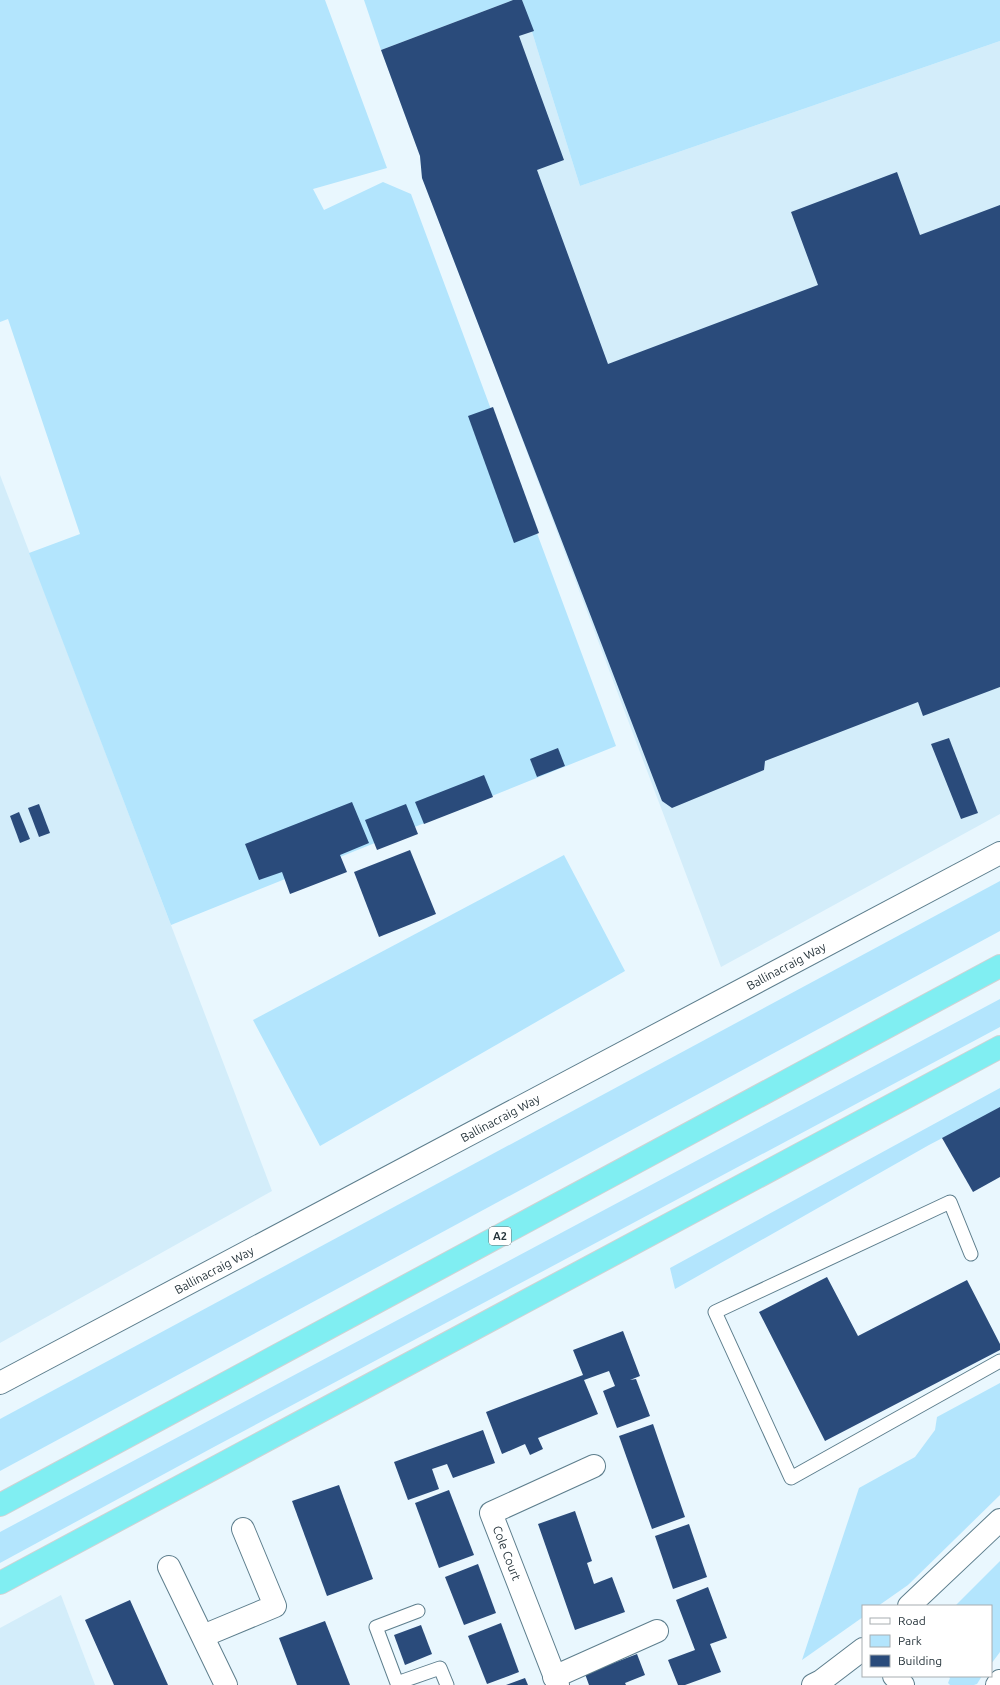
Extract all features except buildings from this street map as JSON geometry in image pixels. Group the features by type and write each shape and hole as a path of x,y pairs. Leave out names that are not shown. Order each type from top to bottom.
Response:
{"highway":[{"name":"A2","path":"0,1505 1000,966"},
{"path":"0,1583 1000,1047"}],"street":[{"name":"Ballinacraig Way","path":"0,1384 1000,853"},
{"name":"Cole Court","path":"594,1466 491,1513 556,1681 657,1631"},
{"path":"910,1605 1000,1520"},
{"path":"203,1636 275,1606 243,1529"},
{"path":"169,1567 226,1685"},
{"path":"813,1685 821,1681 862,1650"},
{"path":"895,1677 903,1685"},
{"path":"997,1685 1000,1681"}],"lane":[{"path":"971,1254 950,1202 715,1312 791,1478 1000,1362"},
{"path":"418,1611 376,1627 397,1683 440,1668 446,1685"}],"shaded area":[{"path":"513,0 522,0 580,186 1000,41 1000,814 721,967 422,178 420,156 381,50"},
{"path":"0,475 272,1191 0,1343"},
{"path":"61,1595 95,1685 0,1685 0,1628"}],"green space":[{"path":"0,0 325,0 387,168 313,189 324,210 383,182 411,194 616,746 171,925 29,553 80,534 8,319 0,322"},
{"path":"364,0 513,0 381,50"},
{"path":"522,0 1000,0 1000,41 580,186"},
{"path":"564,855 625,971 320,1146 253,1020"},
{"path":"1000,881 1000,931 0,1471 0,1419"},
{"path":"1000,999 1000,1027 212,1448 0,1563 0,1532"},
{"path":"1000,1088 1000,1108 929,1145 675,1289 670,1268"},
{"path":"1000,1383 1000,1495 908,1585 879,1605 862,1605 862,1618 802,1660 859,1488 915,1457 935,1430 937,1417"},
{"path":"1000,1561 1000,1652 992,1663 992,1605 956,1605"},
{"path":"949,1677 981,1677 977,1684 974,1685 950,1685 948,1683"}]}
